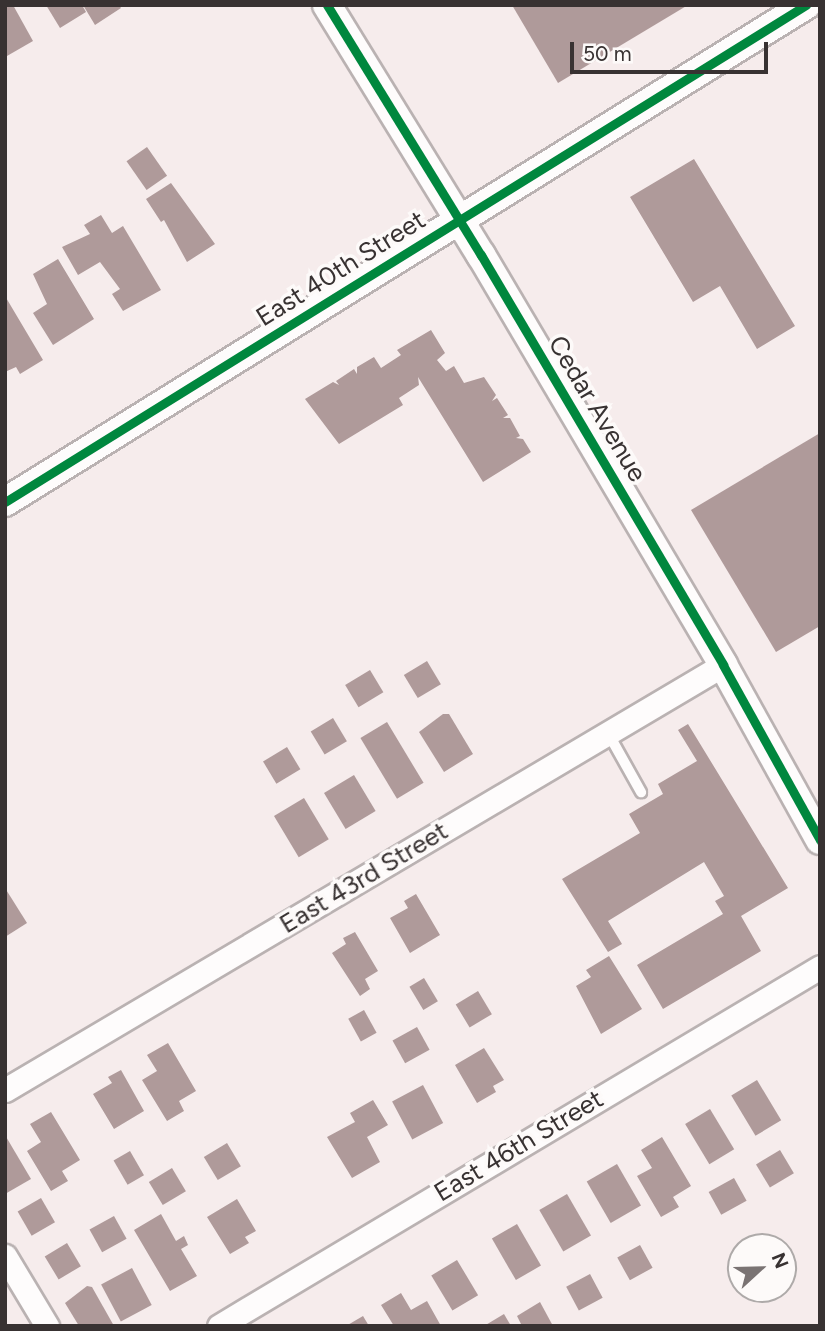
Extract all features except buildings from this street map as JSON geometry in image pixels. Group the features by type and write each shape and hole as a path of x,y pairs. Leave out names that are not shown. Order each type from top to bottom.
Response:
{"street":[{"name":"East 40th Street","path":"5,502 806,5"},
{"name":"Cedar Avenue","path":"332,7 460,219 816,825"},
{"name":"East 43rd Street","path":"5,1090 723,665"},
{"name":"East 46th Street","path":"219,1326 820,967"},
{"path":"5,1256 47,1326"}],"lane":[{"path":"608,733 641,792"}],"cycle path":[{"path":"327,5 481,255 723,665 820,840"},
{"path":"5,502 806,5"}]}
